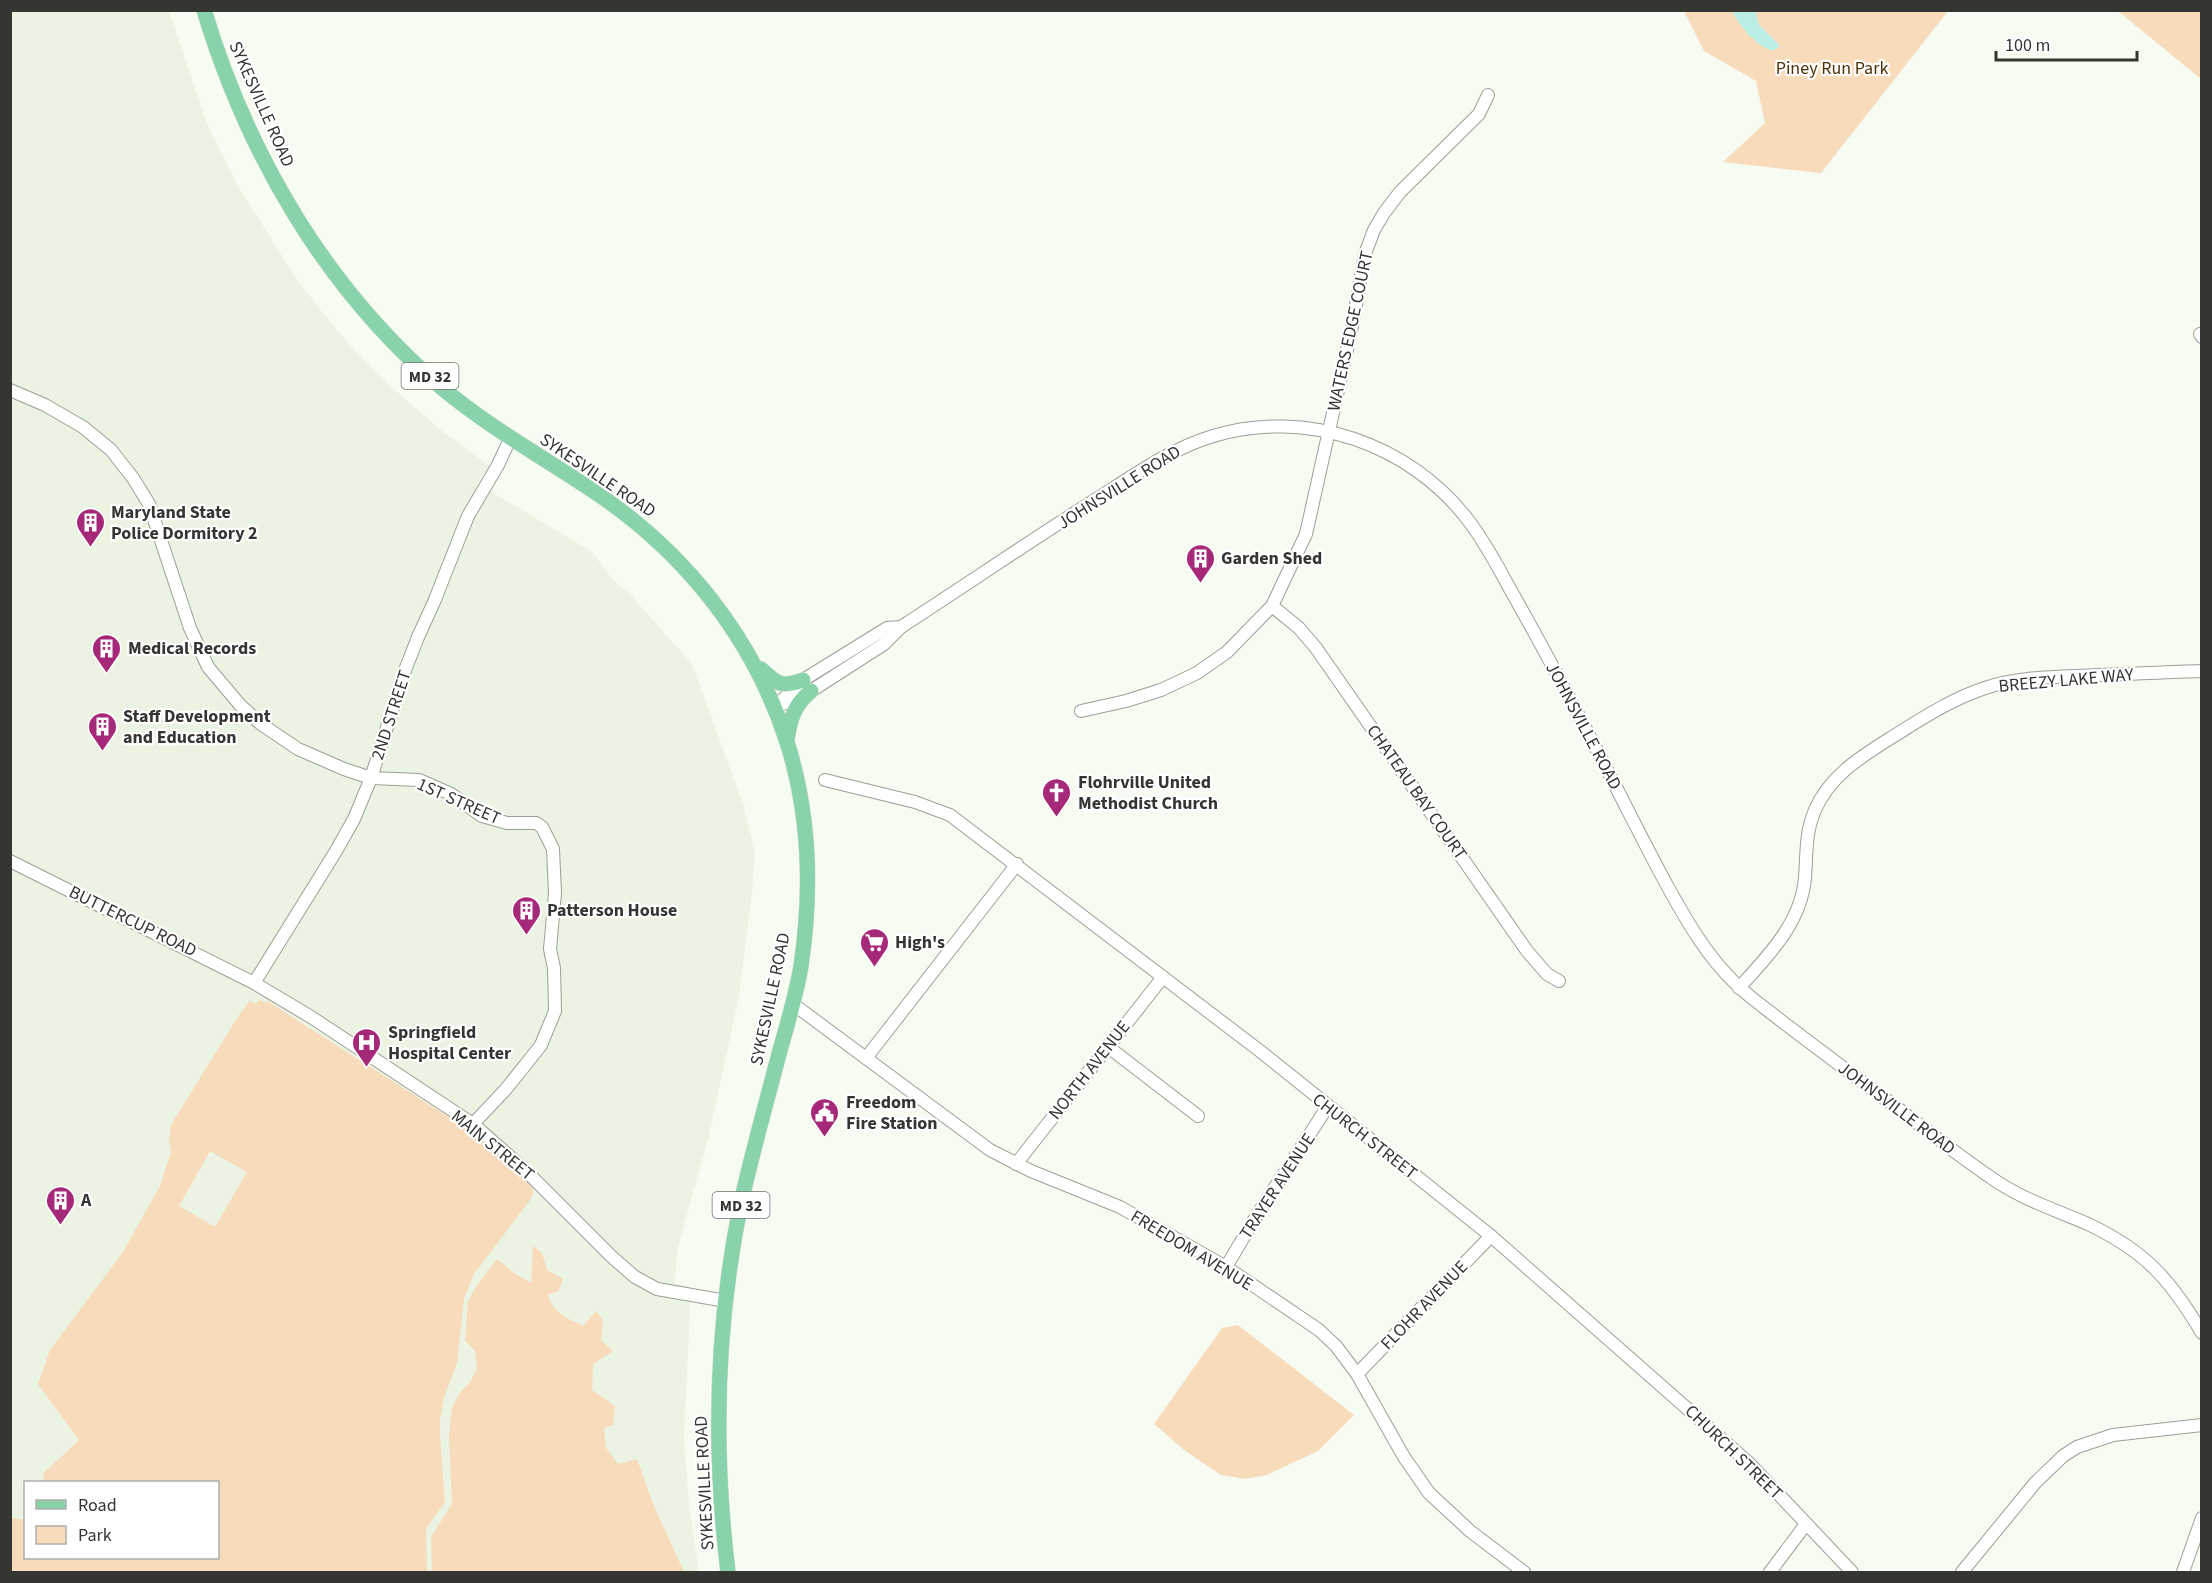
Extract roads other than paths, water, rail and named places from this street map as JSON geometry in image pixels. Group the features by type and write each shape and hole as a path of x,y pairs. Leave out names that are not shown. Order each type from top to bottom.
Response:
{"main road":[{"name":"SYKESVILLE ROAD","path":"204,10 245,123 280,191 319,254 372,320 442,387 510,439 590,488 653,536 685,567 729,622 753,662 787,743 804,821 808,897 802,951 792,1004 745,1186 726,1301 721,1365 719,1457 728,1572"},
{"path":"753,662 780,684 807,686 790,718 787,743"}],"street":[{"name":"WATERS EDGE COURT","path":"1081,711 1161,690 1197,674 1227,652 1272,606 1306,534 1351,332 1365,254 1374,230 1400,192 1479,114 1488,95"},
{"name":"1ST STREET","path":"10,390 45,405 82,427 111,450 133,478 149,504 190,628 208,667 242,708 261,724 298,749 337,767 371,778 419,780 451,794 482,816 507,823 536,823 543,827 553,849 555,893 550,949 554,968 555,1011 536,1052 473,1124"},
{"name":"JOHNSVILLE ROAD","path":"774,708 807,686 884,644 901,627 1082,508 1187,445 1212,436 1247,429 1302,427 1329,430 1365,441 1428,477 1467,518 1535,633 1688,922 1707,952 1739,988 1998,1182 2050,1209 2088,1224 2133,1250 2152,1265 2173,1287 2202,1333"},
{"name":"2ND STREET","path":"254,983 354,819 371,778 404,673 418,637 435,602 468,516 498,465 510,439"},
{"name":"CHATEAU BAY COURT","path":"1272,606 1299,628 1316,648 1527,951 1547,974 1559,981"},
{"name":"BREEZY LAKE WAY","path":"1739,988 1779,942 1797,912 1805,878 1804,853 1807,831 1819,801 1844,770 1872,750 1928,714 1962,696 1987,687 2014,681 2061,677 2202,671"},
{"name":"CHURCH STREET","path":"825,780 941,810 1017,864 1491,1236 1736,1451 1852,1572"},
{"name":"BUTTERCUP ROAD","path":"10,861 254,983"},
{"path":"866,1058 1017,864"},
{"name":"NORTH AVENUE","path":"1016,1164 1162,977"},
{"name":"MAIN STREET","path":"254,983 298,1008 473,1124 524,1169 635,1277 657,1288 726,1301"},
{"name":"FREEDOM AVENUE","path":"792,1004 990,1150 1016,1164 1119,1207 1226,1267 1319,1330 1336,1346 1357,1374 1404,1457 1429,1493 1470,1531 1524,1572"},
{"path":"1107,1046 1198,1116"},
{"name":"TRAYER AVENUE","path":"1226,1267 1328,1106"},
{"name":"FLOHR AVENUE","path":"1357,1374 1491,1236"},
{"path":"1962,1572 2035,1483 2054,1464 2077,1447 2113,1435 2202,1425"},
{"path":"2183,1572 2202,1518"},
{"path":"1770,1572 1806,1524"}],"water":[{"path":"1732,11 1755,11 1759,25 1780,46 1772,51 1759,44 1744,29"}],"place":[{"name":"Maryland State Police Dormitory 2","path":"90,548"},
{"name":"Garden Shed","path":"1200,584"},
{"name":"Medical Records","path":"107,674"},
{"name":"Staff Development and Education","path":"102,752"},
{"name":"Flohrville United Methodist Church","path":"1057,818"},
{"name":"Patterson House","path":"526,936"},
{"name":"High's","path":"874,968"},
{"name":"Springfield Hospital Center","path":"367,1068"},
{"name":"Freedom Fire Station","path":"825,1138"},
{"name":"A","path":"60,1226"}],"park label":[{"name":"Piney Run Park","path":"1832,68"}]}
